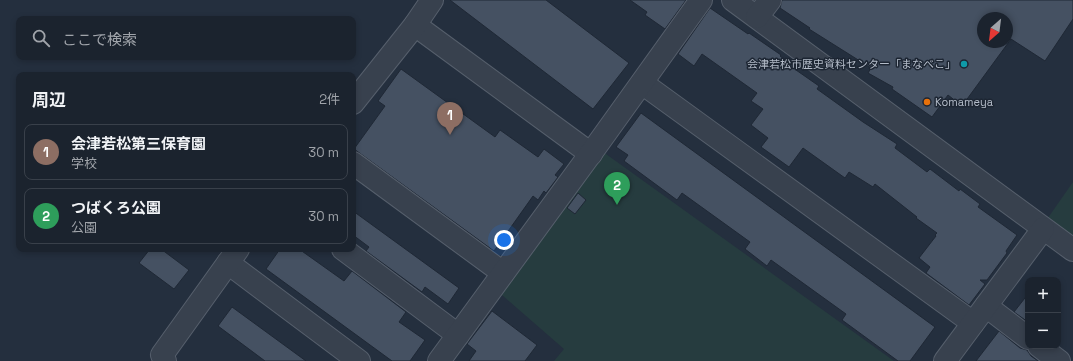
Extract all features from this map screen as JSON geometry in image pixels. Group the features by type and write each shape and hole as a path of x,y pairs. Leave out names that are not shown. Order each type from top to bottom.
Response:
{"street":[{"path":"356,99 415,25 432,0"},
{"path":"439,361 591,154 701,0"},
{"path":"733,0 1073,250"},
{"path":"757,17 770,0"},
{"path":"415,25 591,154"},
{"path":"642,83 973,323"},
{"path":"356,165 503,273"},
{"path":"945,361 1043,229"},
{"path":"347,252 458,335"},
{"path":"165,361 162,355 233,256 359,361"},
{"path":"986,306 1025,336"},
{"path":"1043,349 1059,361"}],"green space":[{"path":"599,149 894,361 554,361 564,349 495,289"},
{"path":"1073,182 1073,246 1043,225"}],"building":[{"path":"450,0 546,0 629,63 593,109"},
{"path":"630,0 686,0 665,29 645,15 647,12"},
{"path":"782,0 1073,0 1073,19 1045,61 1013,40 1013,12 977,12 977,48 1004,48 962,106 948,95 932,117 892,89 893,87 868,73 871,68 809,29 810,28 780,8"},
{"path":"710,8 781,55 780,56 797,69 796,70 819,86 817,89 897,144 895,148 927,172 930,169 959,191 960,189 980,204 978,207 1017,235 1006,251 1007,253 987,280 980,280 985,284 969,305 926,273 930,267 919,258 937,233 916,218 917,217 875,184 873,187 849,172 845,178 803,148 789,167 761,147 768,138 751,125 763,109 751,101 757,93 702,54 694,66 678,54"},
{"path":"401,69 495,137 500,130 538,157 544,149 564,164 555,175 558,177 546,193 544,191 538,200 533,196 494,251 356,150 356,146 385,106 378,101"},
{"path":"641,113 935,327 910,361 898,361 842,320 846,314 771,260 767,266 745,249 750,242 682,193 677,200 624,161 628,155 616,147"},
{"path":"578,193 586,200 575,214 567,208"},
{"path":"356,213 459,288 448,304 425,287 422,292 366,251 369,247 356,237"},
{"path":"148,252 165,252 189,270 174,289 139,263"},
{"path":"278,252 303,252 344,281 352,271 406,312 399,322 425,340 410,361 392,361 266,269"},
{"path":"1025,298 1025,320 1014,312"},
{"path":"232,307 306,361 265,361 218,326"},
{"path":"492,311 537,345 525,361 469,361 476,351 467,344"},
{"path":"999,331 1020,348 1027,350 1031,356 1038,361 976,361"}],"place":[{"name":"会津若松市歴史資料センター「まなべこ」","path":"964,64"},
{"name":"Komameya","path":"927,102"},
{"name":"会津若松第三保育園","path":"450,135"},
{"name":"つばくろ公園","path":"617,205"}]}
